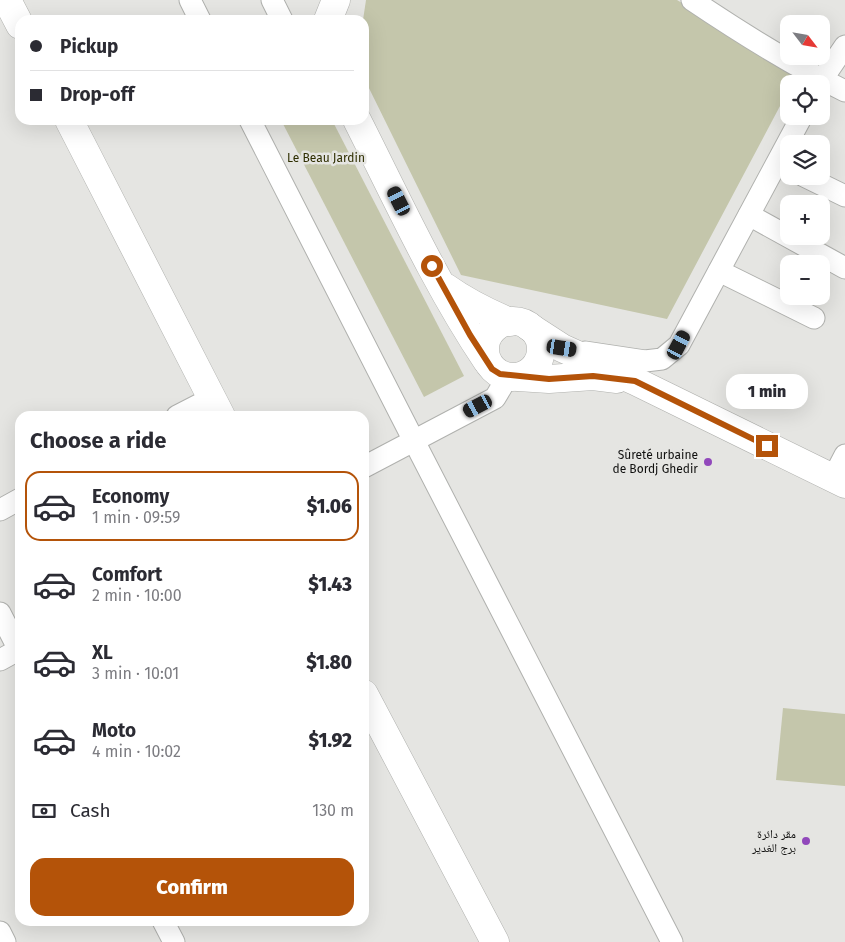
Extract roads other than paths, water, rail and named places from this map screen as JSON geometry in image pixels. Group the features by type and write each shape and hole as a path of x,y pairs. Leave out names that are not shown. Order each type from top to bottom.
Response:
{"main road":[{"path":"7,0 15,16"},
{"path":"330,15 336,0"},
{"path":"72,125 216,407"},
{"path":"360,125 440,283 470,335 504,371 527,374 539,360 541,350 535,333 519,324 501,324 488,336 485,344 485,352 504,371 549,379 593,376 635,381"},
{"path":"440,283 464,301 484,311 519,324 562,348 841,472"},
{"path":"369,703 495,942"}],"street":[{"path":"190,0 198,15"},
{"path":"272,0 280,15"},
{"path":"692,0 809,75"},
{"path":"825,75 845,46"},
{"path":"830,86 845,91"},
{"path":"253,125 672,942"},
{"path":"562,348 645,361 662,359 679,345 749,215 780,170"},
{"path":"822,185 845,196"},
{"path":"749,215 845,268"},
{"path":"719,271 814,318"},
{"path":"369,465 495,398 504,371"},
{"path":"199,411 216,407"},
{"path":"0,510 15,502"},
{"path":"0,613 15,641"},
{"path":"0,660 15,652"},
{"path":"166,926 174,942"},
{"path":"0,932 5,942"}],"place":[{"name":"Sûreté urbaine de Bordj Ghedir","path":"708,462"},
{"name":"مقر دائرة برج الغدير","path":"806,841"}],"park label":[{"name":"Le Beau Jardin","path":"326,158"}]}
